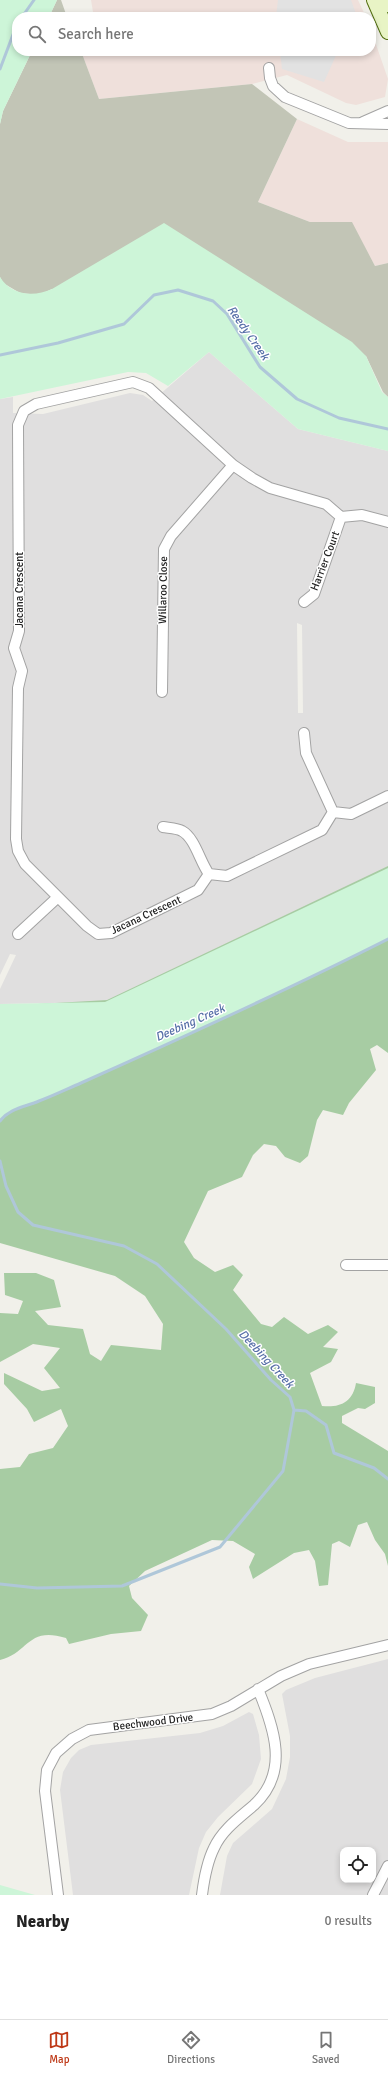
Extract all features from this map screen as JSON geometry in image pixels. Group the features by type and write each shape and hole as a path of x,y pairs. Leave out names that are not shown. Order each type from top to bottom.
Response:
{"main road":[{"path":"374,0 388,32"},
{"path":"385,0 388,5"}],"street":[{"path":"269,68 273,86 285,97 349,123 361,122 388,124"},
{"path":"361,122 388,111"},
{"name":"Jacana Crescent","path":"209,874 198,890 111,933 98,934 25,864 18,851 16,839 18,688 22,671 14,648 19,631 18,425 24,411 36,404 133,382 149,388 233,465 270,488 326,504 341,517"},
{"name":"Willaroo Close","path":"162,692 164,550 171,536 233,465"},
{"path":"341,517 362,515 388,522"},
{"name":"Harrier Court","path":"304,602 314,594 341,517"},
{"path":"304,733 306,753 334,812"},
{"path":"334,812 351,814 388,796"},
{"path":"163,827 182,831 191,842 203,866 209,874 227,876 322,830 334,812"},
{"path":"18,934 58,897"},
{"path":"346,1264 388,1265"},
{"name":"Beechwood Drive","path":"58,1895 45,1791 47,1770 56,1753 72,1739 89,1730 212,1714 231,1706 280,1676 310,1664 388,1645"},
{"path":"202,1895 205,1871 214,1847 225,1831 257,1802 271,1782 276,1762 276,1746 258,1689"},
{"path":"373,1895 388,1866"}],"shaded area":[{"path":"57,0 61,0 65,12 51,12"},
{"path":"91,0 358,0 364,12 93,12"},
{"path":"278,0 351,0 355,12 277,12"},
{"path":"376,44 388,79 385,97 356,105 346,103 287,75 252,84 99,99 83,56 376,56"},
{"path":"30,56 83,56 99,99 252,84 297,119 258,202 310,222 352,222 375,266 388,263 388,397 383,392 366,356 52,289 39,295 20,293 3,283 0,277 0,124 3,111"},
{"path":"281,56 336,56 324,82 282,69"},
{"path":"297,119 348,142 388,142 388,263 375,266 351,222 310,222 258,202"},
{"path":"209,352 298,429 388,451 388,868 105,1002 0,1004 0,989 16,955 10,954 0,975 0,399 13,397 13,413 43,414 130,393 143,395 152,401","holes":["297,623 302,625 303,713 298,713"]},
{"path":"388,1659 388,1895 220,1895 227,1856 233,1843 272,1809 286,1779 290,1757 290,1736 282,1694 286,1690 315,1678"},
{"path":"249,1712 253,1714 259,1735 261,1759 252,1784 218,1817 206,1832 199,1848 189,1895 73,1895 60,1790 63,1772 71,1758 79,1750 91,1745 200,1733 223,1726"}],"green space":[{"path":"0,0 57,0 51,12 12,12 12,56 30,56 3,111 0,124"},
{"path":"164,223 352,342 366,356 382,392 388,397 388,451 298,429 209,352 168,386 146,373 128,372 0,399 0,277 11,288 17,291 31,294 45,292"},
{"path":"388,866 388,1053 377,1045 370,1049 376,1070 349,1103 343,1115 323,1110 317,1120 308,1156 300,1163 285,1157 276,1146 264,1144 253,1155 242,1177 208,1191 184,1242 194,1258 215,1272 233,1265 243,1275 233,1290 261,1324 272,1327 284,1317 308,1334 328,1325 338,1332 323,1347 338,1349 331,1362 310,1373 322,1406 340,1405 345,1402 352,1395 356,1383 375,1387 375,1403 365,1409 358,1408 342,1416 342,1423 388,1451 388,1566 385,1554 375,1540 367,1522 358,1525 350,1547 339,1541 332,1544 328,1585 319,1586 315,1561 309,1550 294,1553 253,1579 249,1567 255,1554 233,1541 212,1540 145,1571 129,1586 132,1598 148,1615 141,1631 111,1634 69,1644 66,1638 53,1635 43,1635 29,1642 10,1657 0,1660 0,1469 20,1467 29,1454 53,1448 68,1426 61,1409 34,1422 27,1409 4,1384 4,1373 42,1391 60,1388 44,1368 60,1348 33,1344 0,1362 0,1313 18,1314 23,1301 5,1295 4,1273 36,1273 54,1280 61,1307 35,1311 48,1325 83,1329 90,1354 101,1361 111,1345 161,1350 163,1324 145,1296 115,1276 0,1243 0,1046 38,1004 107,1000"},
{"path":"388,868 388,939 312,977 197,1031 55,1095 18,1108 8,1113 0,1121 0,1004 105,1002"},
{"path":"0,1885 35,1895 0,1895"}],"waterway":[{"path":"26,12 34,0"},
{"path":"0,69 12,37"},
{"name":"Reedy Creek","path":"0,355 58,343 124,324 154,295 178,290 213,301 227,314 260,367 297,399 339,418 388,429"},
{"name":"Deebing Creek","path":"0,1121 8,1113 18,1108 55,1095 197,1031 312,977 388,939"},
{"name":"Deebing Creek","path":"0,1161 6,1186 18,1212 33,1225 124,1246 157,1264 226,1329 271,1380 290,1397 294,1410 283,1471 220,1547 122,1586 37,1588 0,1584"},
{"path":"294,1410 306,1411 326,1425 334,1453 374,1468 388,1479"}]}
